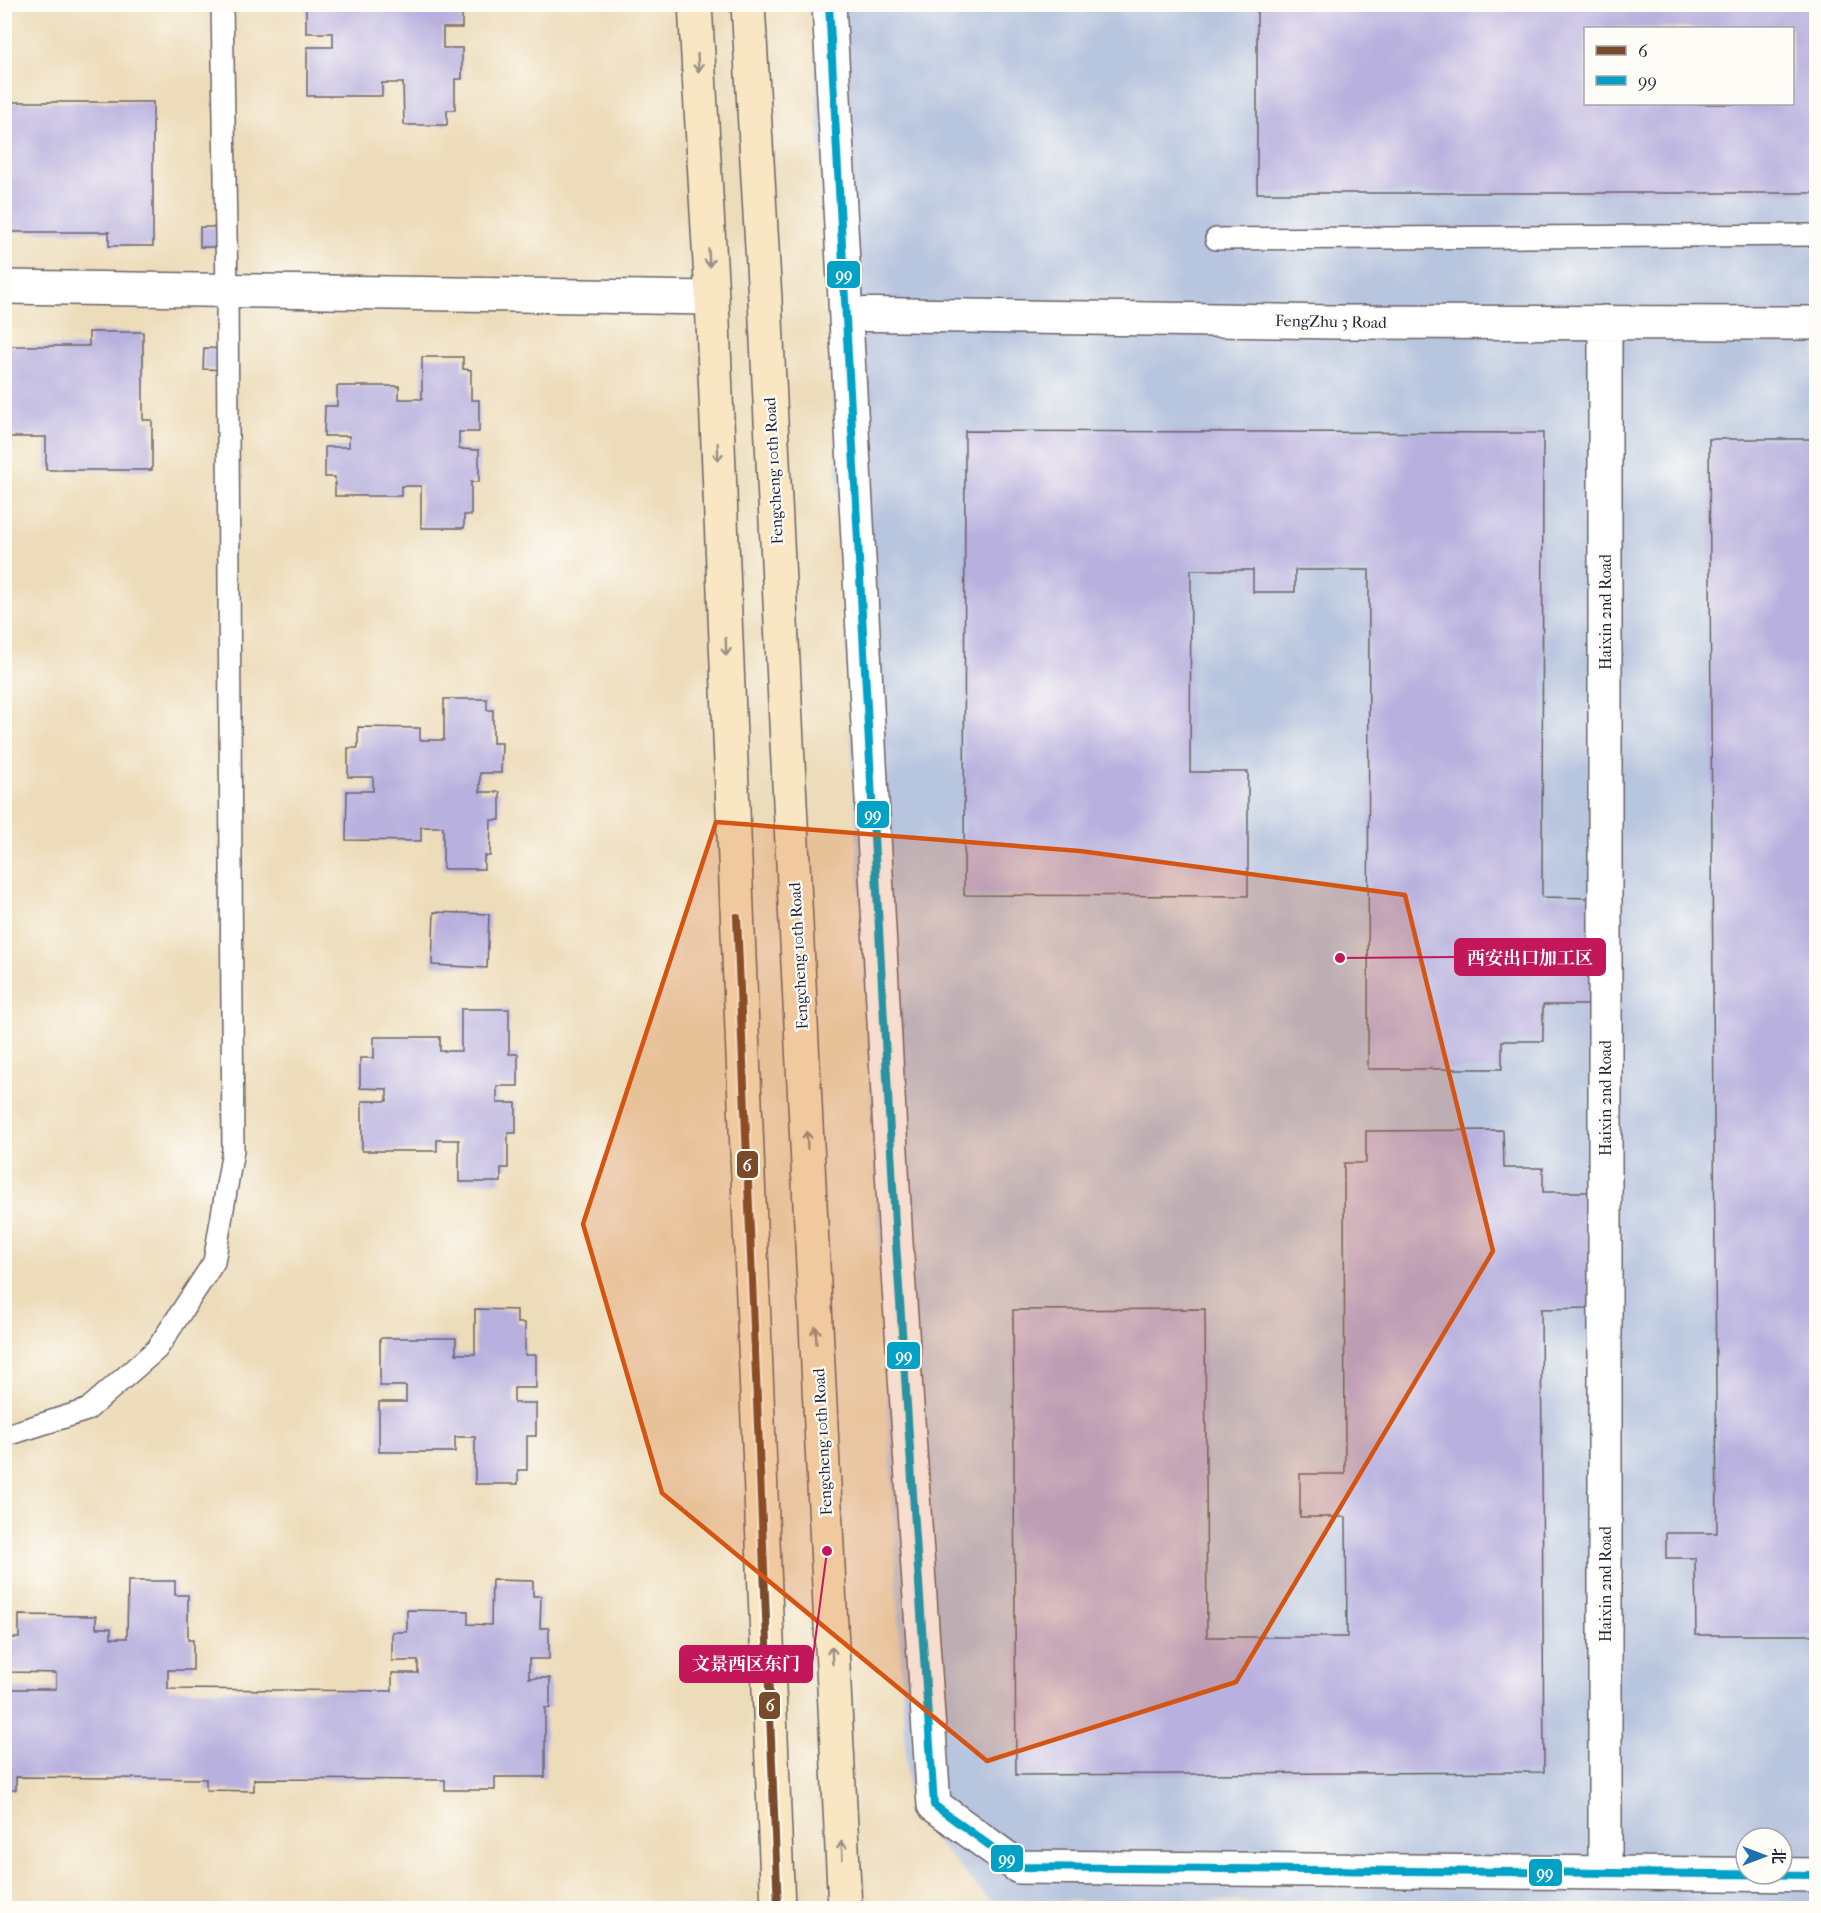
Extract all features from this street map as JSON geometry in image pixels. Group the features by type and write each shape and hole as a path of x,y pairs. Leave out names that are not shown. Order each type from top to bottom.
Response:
{"main road":[{"path":"695,4 712,298 778,1908"},
{"name":"Fengcheng 10th Road","path":"748,4 845,1908"}],"street":[{"path":"829,4 895,1231 934,1805 1018,1867 1816,1875"},
{"path":"4,287 712,298"},
{"name":"FengZhu 3 Road","path":"846,314 1333,322 1816,323"},
{"name":"Haixin 2nd Road","path":"1605,322 1605,1873"}],"lane":[{"path":"4,1436 87,1410 158,1349 214,1262 233,1150 227,291 222,4"},
{"path":"1216,239 1816,235"}],"highlighted area":[{"path":"716,822 1080,851 1405,895 1493,1251 1236,1682 987,1761 662,1493 583,1224"}],"shaded area":[{"path":"812,5 1816,5 1816,1906 990,1900 909,1813"}],"building":[{"path":"1257,4 1816,4 1816,193 1257,193"},
{"path":"306,5 462,5 462,28 443,28 443,48 462,48 462,79 455,79 455,110 447,110 447,125 404,125 403,83 382,83 382,96 307,96 307,47 333,47 333,33 306,33"},
{"path":"4,102 153,102 153,246 109,246 109,232 4,232"},
{"path":"200,227 224,227 224,247 200,247"},
{"path":"89,332 143,332 143,420 152,420 152,470 46,470 46,437 4,437 4,346 89,346"},
{"path":"204,348 229,349 228,370 203,369"},
{"path":"422,357 463,357 463,369 471,370 471,400 479,400 479,432 459,432 459,449 479,450 479,482 471,482 471,515 464,515 464,528 421,528 421,486 401,486 401,496 335,496 335,477 325,477 325,447 349,447 349,436 324,436 325,406 337,406 337,386 399,386 399,399 422,399"},
{"path":"965,431 1543,433 1542,897 1591,898 1591,1005 1543,1005 1543,1041 1502,1041 1502,1069 1368,1069 1369,570 1295,570 1295,592 1253,592 1253,570 1191,570 1190,772 1248,772 1248,896 964,895"},
{"path":"1709,439 1816,439 1816,1635 1696,1635 1695,1558 1666,1558 1666,1533 1717,1533"},
{"path":"444,699 487,699 487,710 493,710 493,743 502,743 501,773 480,773 480,792 500,792 500,820 491,820 490,856 484,856 484,869 443,869 443,827 421,827 421,841 346,840 347,791 373,791 373,777 348,777 348,748 358,748 358,727 420,728 420,740 444,740"},
{"path":"434,912 489,914 487,968 432,965"},
{"path":"461,1009 509,1009 509,1054 518,1054 518,1086 497,1086 497,1103 516,1103 516,1133 508,1133 508,1168 501,1168 501,1182 459,1182 459,1140 437,1140 437,1151 362,1151 362,1101 387,1101 387,1089 360,1088 360,1058 374,1058 374,1037 440,1037 440,1051 461,1051"},
{"path":"1503,1130 1504,1168 1543,1168 1543,1192 1589,1192 1589,1308 1541,1309 1544,1772 1016,1775 1013,1310 1205,1309 1207,1637 1347,1637 1346,1517 1300,1517 1300,1474 1345,1474 1344,1163 1366,1163 1366,1131"},
{"path":"475,1309 517,1310 517,1323 525,1323 525,1355 536,1355 536,1388 514,1388 514,1403 536,1403 536,1436 527,1436 527,1470 518,1470 518,1484 475,1484 475,1437 455,1437 455,1452 379,1452 379,1402 406,1402 406,1386 380,1386 380,1338 456,1338 456,1354 475,1354"},
{"path":"492,1580 533,1581 533,1596 541,1596 540,1628 549,1628 549,1659 529,1659 529,1678 550,1678 550,1708 545,1708 545,1777 495,1777 495,1790 445,1790 445,1780 254,1779 254,1791 206,1790 206,1779 16,1777 16,1790 4,1790 4,1689 56,1689 56,1673 10,1672 10,1638 19,1638 19,1615 96,1616 96,1628 111,1628 111,1638 127,1638 128,1581 175,1581 175,1595 188,1595 188,1640 193,1640 193,1670 168,1670 168,1689 392,1691 392,1673 418,1673 418,1661 392,1661 392,1632 407,1632 407,1610 468,1611 468,1624 491,1625"}],"transit line":[{"name":"99","path":"829,4 896,1243 934,1805 1019,1867 1816,1875"},
{"name":"6","path":"737,917 778,1908"}],"place":[{"name":"西安出口加工区","path":"1340,958"},
{"name":"文景西区东门","path":"827,1551"}]}
